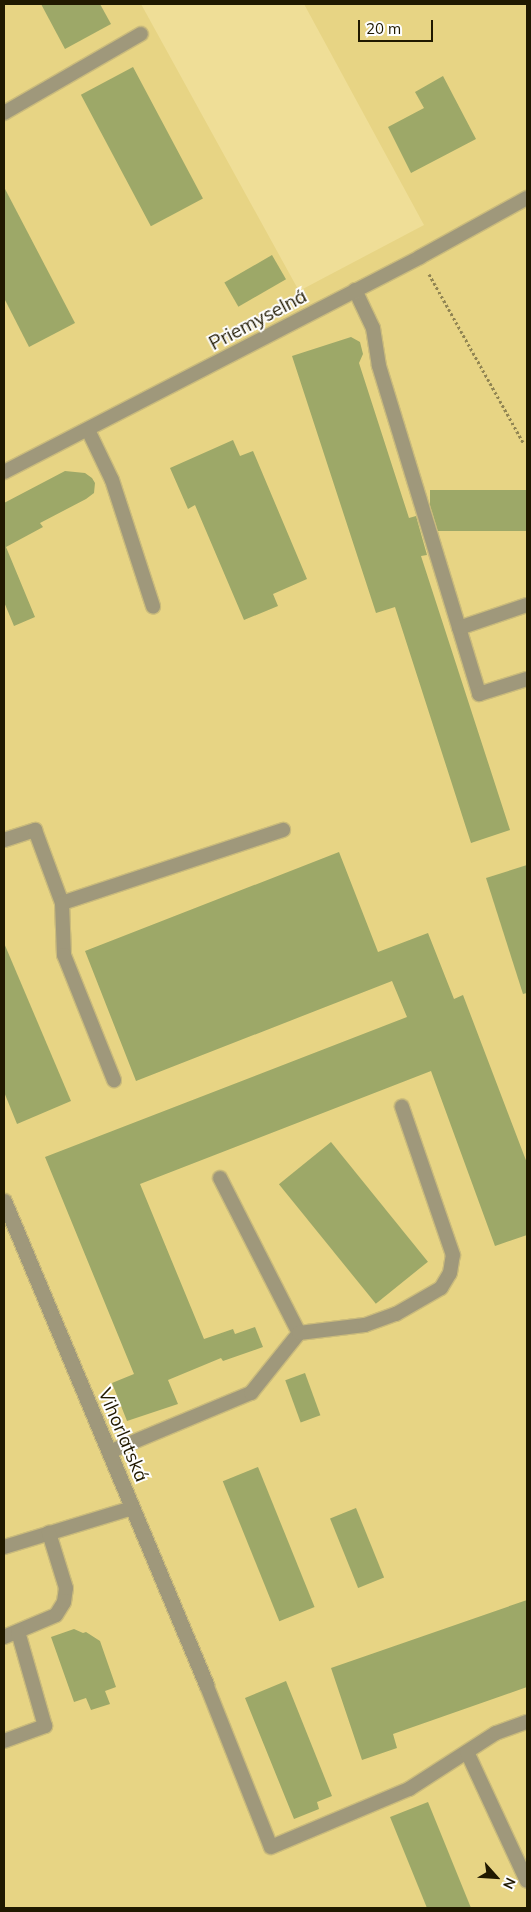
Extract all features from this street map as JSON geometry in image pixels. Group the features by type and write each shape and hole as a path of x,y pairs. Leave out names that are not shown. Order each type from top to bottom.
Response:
{"street":[{"name":"Vihorlatská","path":"4,1201 206,1684"}],"lane":[{"path":"4,113 141,34"},
{"name":"Priemyselná","path":"4,472 420,257 527,198"},
{"path":"355,290 373,328 379,366 479,694 527,679"},
{"path":"88,430 112,480 153,606"},
{"path":"459,628 527,605"},
{"path":"4,840 35,830 62,903 64,955 114,1080"},
{"path":"62,903 283,830"},
{"path":"109,1452 251,1393 299,1333 364,1325 396,1314 441,1288 450,1274 453,1254 402,1107"},
{"path":"220,1178 299,1333"},
{"path":"4,1547 132,1508"},
{"path":"4,1637 56,1615 64,1602 66,1588 49,1533"},
{"path":"4,1741 44,1726 18,1632"},
{"path":"206,1684 271,1846 409,1789 496,1733 527,1722"},
{"path":"467,1752 527,1881"}],"path":[{"path":"420,257 523,442"}],"shaded area":[{"path":"4,4 141,4 299,291 424,225 304,4 527,4 527,1908 4,1908"}],"building":[{"path":"41,4 100,4 111,24 65,49"},
{"path":"133,67 203,199 151,226 81,95"},
{"path":"443,76 476,139 411,173 388,127 424,108 415,92"},
{"path":"4,187 75,323 29,347 4,298"},
{"path":"272,255 286,279 238,307 224,282"},
{"path":"351,337 360,342 363,354 359,363 409,518 416,516 427,555 421,556 510,830 471,843 395,607 376,613 292,356"},
{"path":"233,440 240,456 253,451 307,579 273,594 278,606 244,620 195,505 188,509 170,468"},
{"path":"65,471 85,473 92,478 95,483 94,493 40,523 43,527 6,547 35,617 14,626 4,602 4,503"},
{"path":"430,490 527,490 527,531 430,531"},
{"path":"339,852 378,952 428,933 454,999 463,995 527,1163 527,1235 495,1246 431,1071 140,1184 204,1339 233,1329 235,1334 255,1327 263,1347 223,1361 221,1358 168,1380 178,1404 127,1421 112,1383 134,1374 45,1157 407,1017 392,981 136,1081 85,951"},
{"path":"527,865 527,993 523,994 486,878"},
{"path":"4,943 71,1101 17,1124 4,1092"},
{"path":"331,1142 428,1262 376,1304 279,1184"},
{"path":"305,1373 320,1415 301,1422 285,1380"},
{"path":"258,1467 315,1607 279,1621 223,1481"},
{"path":"356,1508 384,1578 358,1588 330,1518"},
{"path":"527,1600 527,1687 393,1734 397,1748 362,1760 331,1668"},
{"path":"74,1629 83,1633 86,1632 100,1641 116,1687 105,1691 110,1704 91,1710 86,1698 74,1702 51,1637"},
{"path":"286,1681 332,1796 317,1802 319,1809 294,1819 245,1698"},
{"path":"428,1802 471,1908 427,1908 390,1817"}]}
